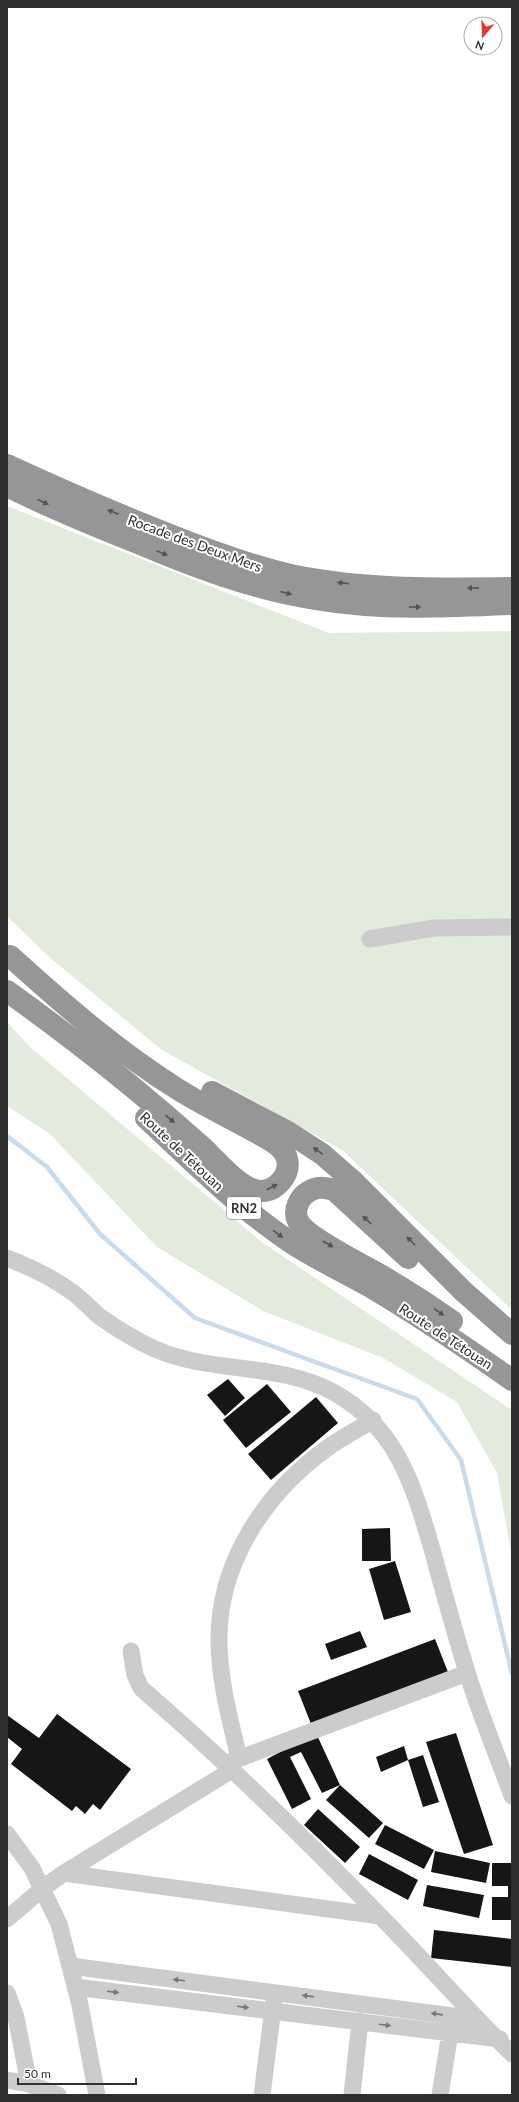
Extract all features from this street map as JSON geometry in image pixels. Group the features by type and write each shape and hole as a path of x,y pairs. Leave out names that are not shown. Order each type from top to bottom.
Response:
{"highway":[{"name":"Rocade des Deux Mers","path":"7,465 112,512 185,541 220,554 288,574 356,584 446,589 512,588"},
{"name":"Rocade des Deux Mers","path":"7,486 169,556 212,572 291,594 351,604 386,606 512,604"},
{"path":"7,992 105,1065 200,1145 238,1182 255,1191 263,1191 277,1186 282,1180 287,1167 287,1159 274,1143 179,1090 124,1053 80,1019 9,954"},
{"path":"9,954 151,1057 180,1075 299,1139 322,1154 353,1181 464,1292 512,1334"},
{"name":"Route de Tétouan","path":"7,995 121,1095 231,1196 266,1225 302,1250 368,1285 443,1332 512,1380"},
{"path":"512,1348 414,1263 334,1190 321,1187 314,1188 308,1191 299,1201 296,1214 298,1221 312,1235 434,1308 512,1365"}],"street":[{"path":"370,939 434,928 512,927"},
{"path":"7,1258 50,1277 73,1292 99,1316 127,1335 157,1350 201,1363 280,1374 307,1381 332,1391 356,1406 373,1420 388,1440 410,1481 467,1673 512,1796"},
{"path":"232,1764 227,1704 219,1643 223,1603 233,1564 254,1526 285,1485 327,1449 373,1420"},
{"path":"131,1651 135,1675 141,1688 232,1764 380,1916 476,2019 504,2039 512,2054"},
{"path":"7,1919 43,1888 64,1873 232,1764 467,1673"},
{"path":"7,1834 32,1868 43,1888 59,1924 80,2005 97,2095"},
{"path":"64,1873 380,1916"},
{"path":"70,1966 476,2019"},
{"path":"75,1987 504,2039"},
{"path":"262,2095 276,1992"},
{"path":"7,1993 16,2017 29,2084"},
{"path":"352,2095 360,2021"},
{"path":"440,2095 450,2033"},
{"path":"7,2080 29,2084 58,2095"}],"shaded area":[{"path":"7,506 329,633 512,631 512,1310 342,1150 162,1050 49,957 7,916"},
{"path":"7,1022 31,1048 263,1243 512,1410 512,1558 497,1473 457,1402 383,1358 263,1311 157,1247 50,1134 7,1106"}],"building":[{"path":"228,1379 245,1398 225,1416 207,1395"},
{"path":"267,1384 291,1412 246,1448 223,1420"},
{"path":"316,1397 338,1423 271,1480 248,1454"},
{"path":"390,1528 391,1561 362,1561 362,1529"},
{"path":"395,1561 411,1612 384,1620 369,1569"},
{"path":"360,1631 367,1647 331,1660 325,1644"},
{"path":"435,1639 448,1672 311,1724 298,1691"},
{"path":"57,1714 131,1769 100,1810 93,1804 85,1814 76,1806 72,1811 11,1764 22,1749 7,1737 7,1715 39,1738"},
{"path":"316,1733 340,1785 322,1793 301,1752 290,1757 311,1799 292,1809 267,1759"},
{"path":"456,1733 493,1845 464,1854 426,1742"},
{"path":"404,1746 408,1760 381,1772 376,1757"},
{"path":"423,1755 439,1802 423,1807 408,1760"},
{"path":"340,1785 383,1823 369,1838 326,1800"},
{"path":"318,1809 360,1847 345,1863 304,1825"},
{"path":"385,1825 434,1850 424,1869 375,1844"},
{"path":"435,1851 490,1863 486,1883 431,1872"},
{"path":"369,1854 418,1880 408,1900 359,1874"},
{"path":"492,1863 512,1863 512,1920 492,1920 492,1897 508,1897 508,1886 492,1886"},
{"path":"427,1885 484,1895 479,1918 423,1906"},
{"path":"434,1930 512,1939 512,1967 431,1958"}],"waterway":[{"path":"7,1136 47,1167 100,1234 195,1318 417,1399 461,1460 512,1674"}]}
